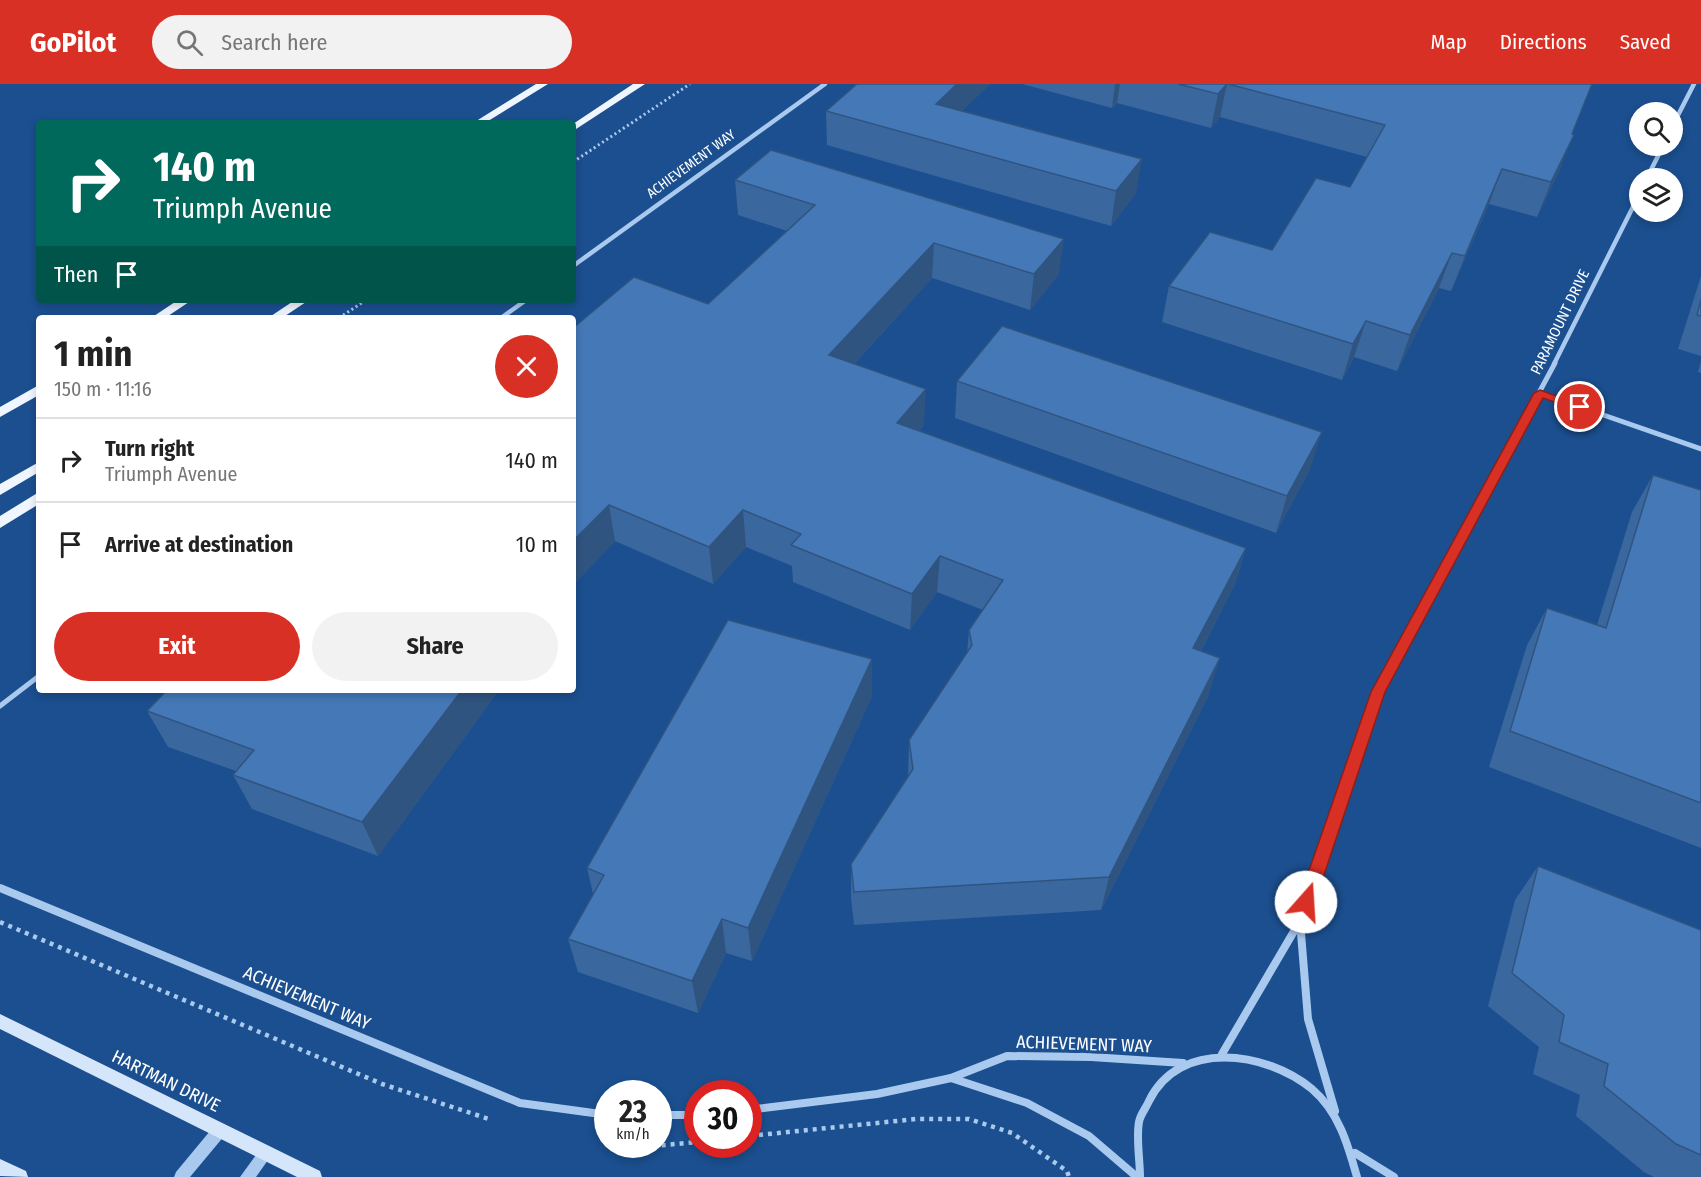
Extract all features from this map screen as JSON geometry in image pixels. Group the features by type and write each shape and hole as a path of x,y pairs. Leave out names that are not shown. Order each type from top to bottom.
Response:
{"main road":[{"path":"483,120 543,84"},
{"path":"576,126 640,84"},
{"path":"162,315 181,303"},
{"path":"279,315 299,303"},
{"path":"283,315 299,303"},
{"path":"0,413 36,391"},
{"path":"0,490 36,468"},
{"path":"0,523 36,499"},
{"name":"HARTMAN DRIVE","path":"0,1021 314,1177"},
{"path":"0,1167 20,1177"}],"street":[{"name":"ACHIEVEMENT WAY","path":"576,264 825,84"},
{"path":"1683,106 1694,84"},
{"name":"PARAMOUNT DRIVE","path":"1222,1054 1300,921 1378,692 1540,393 1629,215"},
{"path":"505,315 522,303"},
{"path":"1540,393 1701,449"},
{"path":"0,706 36,678"},
{"name":"ACHIEVEMENT WAY","path":"0,888 520,1103 594,1113"},
{"name":"PARAMOUNT DRIVE","path":"1300,921 1308,1019 1335,1113"},
{"path":"1139,1177 1135,1151 1137,1124 1153,1088 1184,1064 1222,1054 1265,1060 1304,1081 1335,1113 1355,1153 1357,1177"},
{"name":"ACHIEVEMENT WAY","path":"762,1108 876,1094 951,1078 1007,1056 1091,1057 1184,1064"},
{"path":"951,1078 1027,1103 1089,1136 1139,1177"},
{"path":"181,1177 220,1130"},
{"path":"247,1177 266,1153"},
{"path":"1355,1153 1394,1177"}],"path":[{"path":"576,160 690,84"},
{"path":"344,315 362,303"},
{"path":"0,922 382,1084 496,1121"},
{"path":"762,1135 916,1119 969,1119 1012,1133 1067,1171 1069,1177"}],"building":[{"path":"857,84 957,84 936,104 1142,159 1116,191 826,111"},
{"path":"1178,84 1227,84 1218,94"},
{"path":"1228,84 1592,84 1572,134 1574,135 1551,182 1502,169 1465,256 1452,253 1410,335 1366,321 1353,344 1169,286 1210,232 1272,250 1316,178 1350,187 1385,125"},
{"path":"771,150 1064,239 1034,274 934,243 829,355 926,389 897,423 1246,548 1193,648 1220,658 1109,877 854,892 851,864 913,769 909,740 972,645 969,630 1003,580 940,556 912,594 791,545 801,534 743,510 709,547 609,505 576,538 576,325 634,277 708,304 815,205 735,180"},
{"path":"1701,300 1701,316 1697,315"},
{"path":"1002,326 1322,432 1287,496 957,381"},
{"path":"1653,475 1701,490 1701,803 1510,731 1547,608 1606,628"},
{"path":"728,620 872,659 748,928 722,919 692,981 568,939 604,875 587,868"},
{"path":"164,693 460,693 362,822 233,775 254,750 147,711"},
{"path":"1538,866 1701,930 1701,1155 1676,1144 1604,1086 1608,1064 1559,1042 1564,1015 1512,973"}],"route":[{"path":"1306,902 1378,692 1540,393 1580,407"}]}
